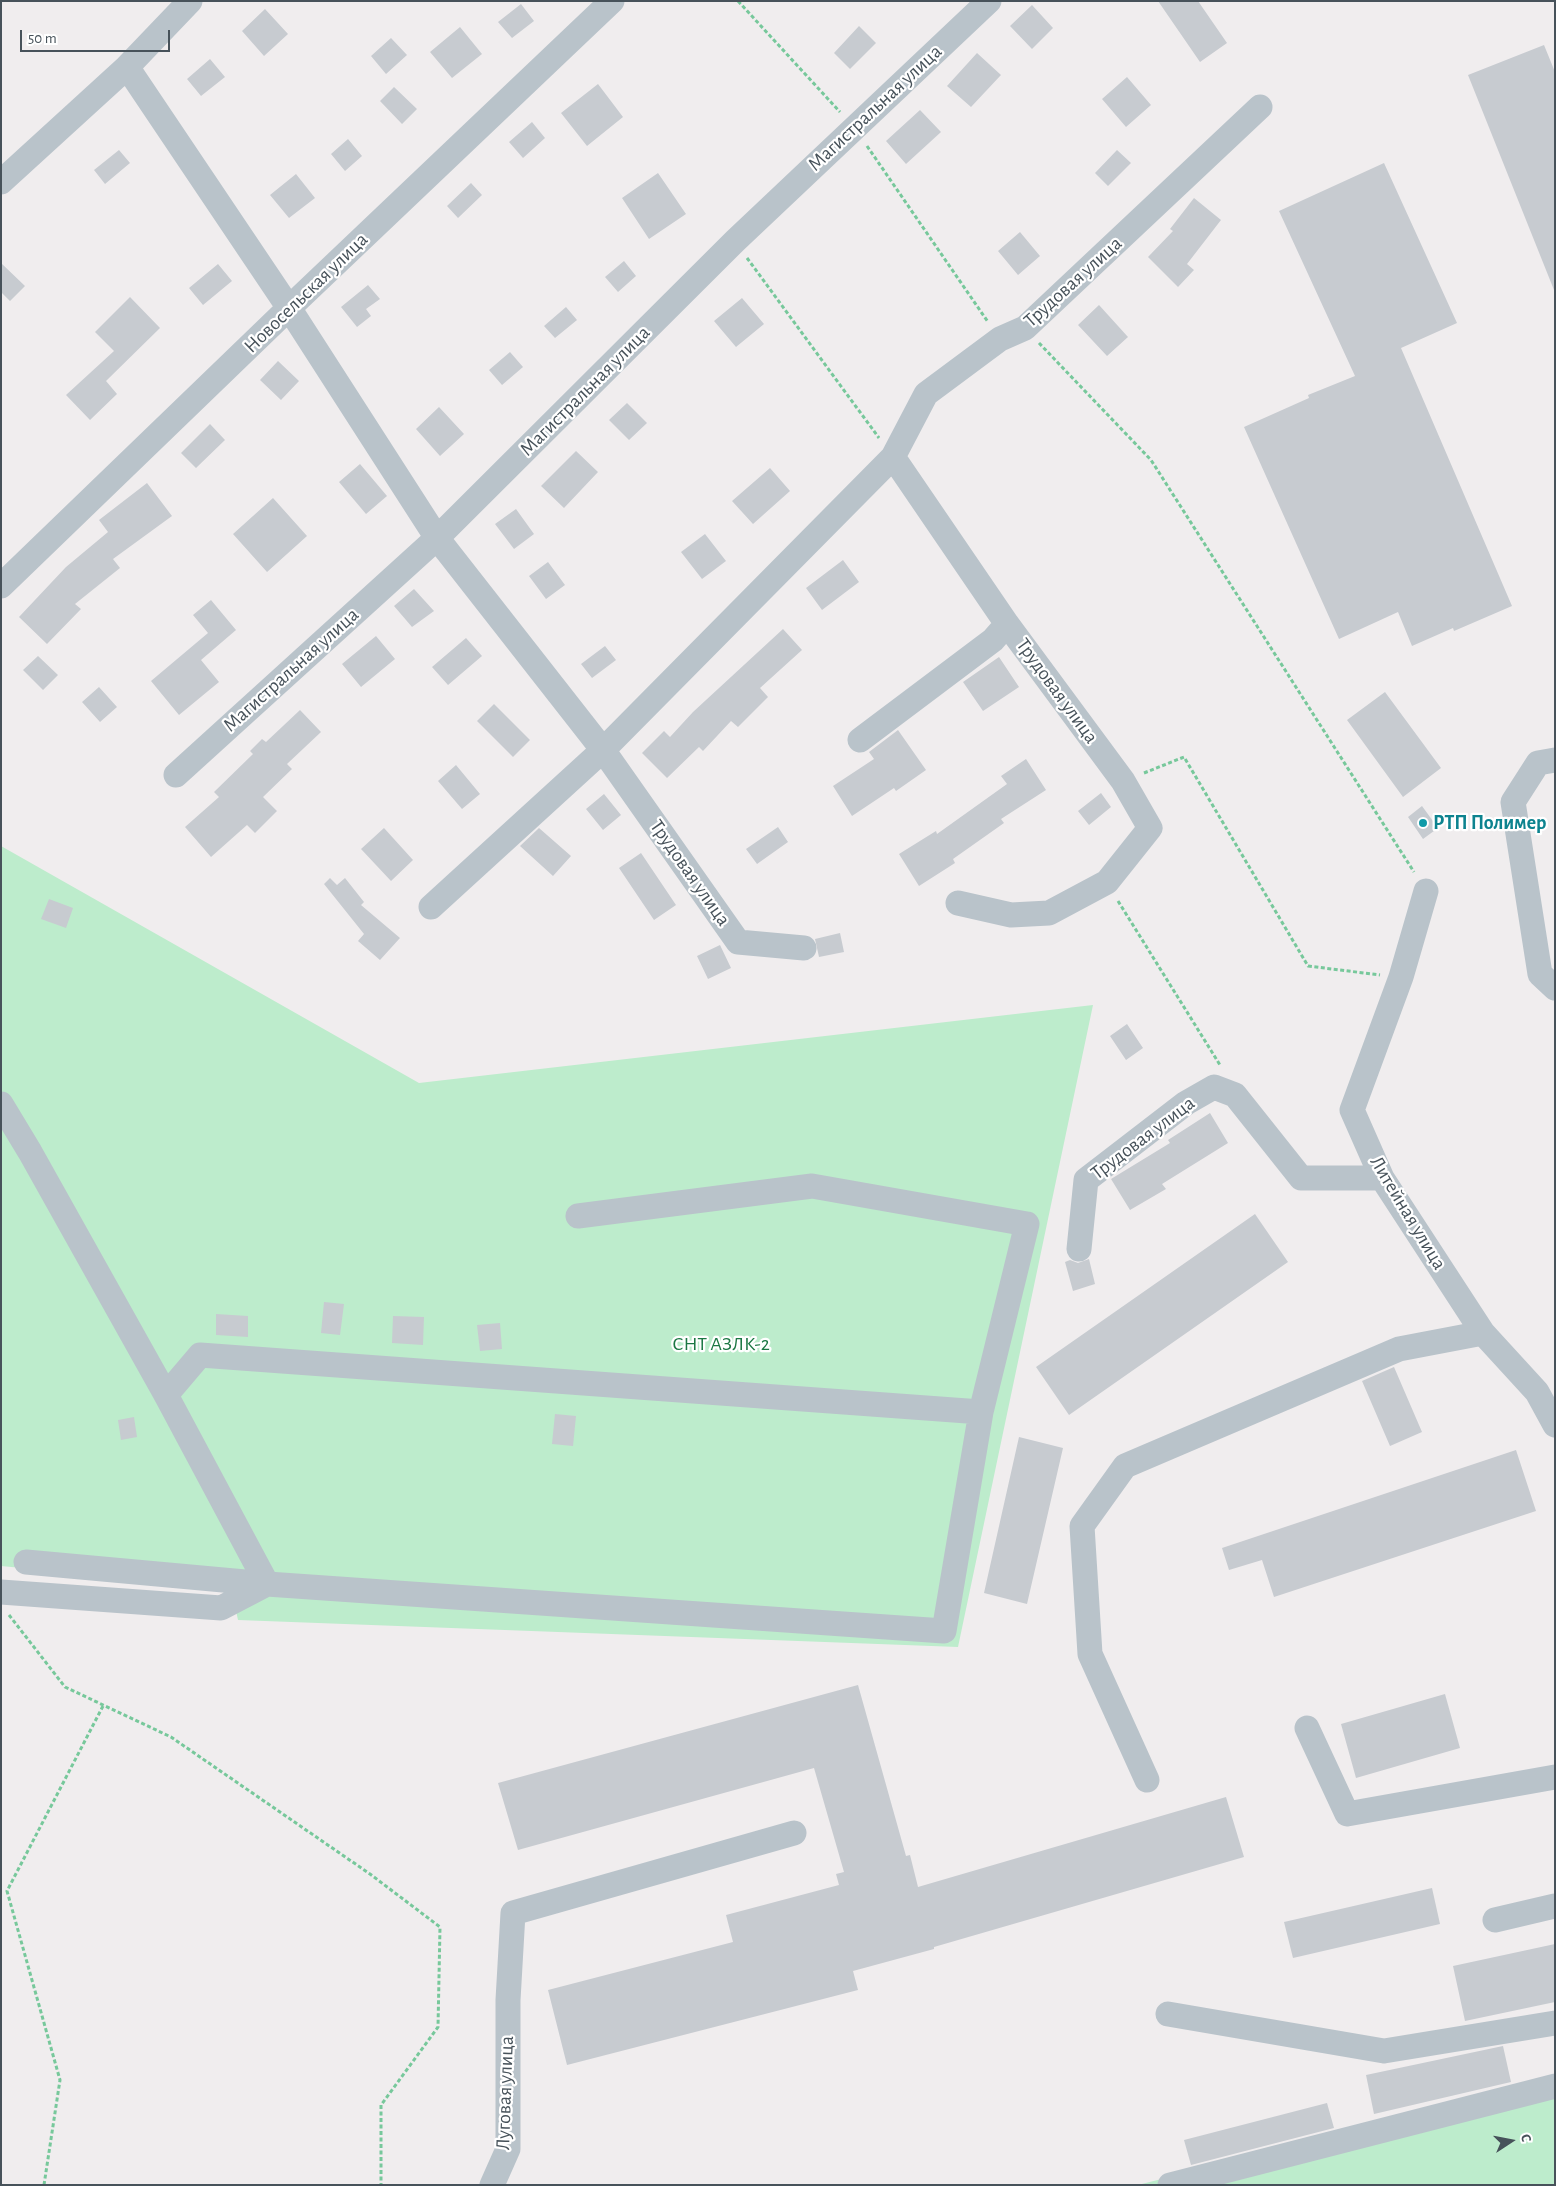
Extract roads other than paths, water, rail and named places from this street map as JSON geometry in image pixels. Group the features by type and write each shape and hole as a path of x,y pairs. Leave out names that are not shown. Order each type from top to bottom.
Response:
{"street":[{"path":"1,182 127,67 190,1"},
{"name":"Новосельская улица","path":"1,586 289,308 612,1"},
{"name":"Магистральная улица","path":"176,775 437,538 735,241 989,1"},
{"path":"127,67 289,308 437,538 603,750"},
{"name":"Трудовая улица","path":"431,907 603,750 893,457 926,394 1000,339 1025,328 1260,107"},
{"name":"Трудовая улица","path":"893,457 1007,624 1123,782 1150,828 1107,882 1049,913 1010,916 958,903"},
{"path":"860,740 993,640 1007,624"},
{"name":"Трудовая улица","path":"603,750 738,942 804,948"},
{"path":"1555,760 1538,763 1513,802 1540,974 1555,988"},
{"name":"Литейная улица","path":"1426,891 1401,977 1352,1110 1382,1178 1484,1333 1537,1392 1555,1425"},
{"name":"Трудовая улица","path":"1079,1248 1086,1180 1186,1103 1214,1087 1235,1095 1302,1178 1382,1178"},
{"path":"1,1104 166,1394 267,1584"},
{"path":"26,1562 267,1584 944,1631 981,1412 1027,1224 812,1186 578,1216"},
{"path":"1147,1780 1090,1654 1082,1526 1125,1466 1399,1350 1484,1333"},
{"path":"166,1394 200,1355 981,1412"},
{"path":"4,1602 221,1608 267,1584"},
{"path":"1307,1728 1347,1814 1555,1777"},
{"name":"Луговая улица","path":"492,2185 508,2149 508,2000 513,1913 794,1833"},
{"path":"1495,1920 1555,1906"},
{"path":"1168,2014 1384,2051 1555,2023"},
{"path":"1170,2185 1555,2086"}],"place":[{"name":"РТП Полимер","path":"1423,823"}],"park label":[{"name":"СНТ АЗЛК-2","path":"721,1344"}]}
